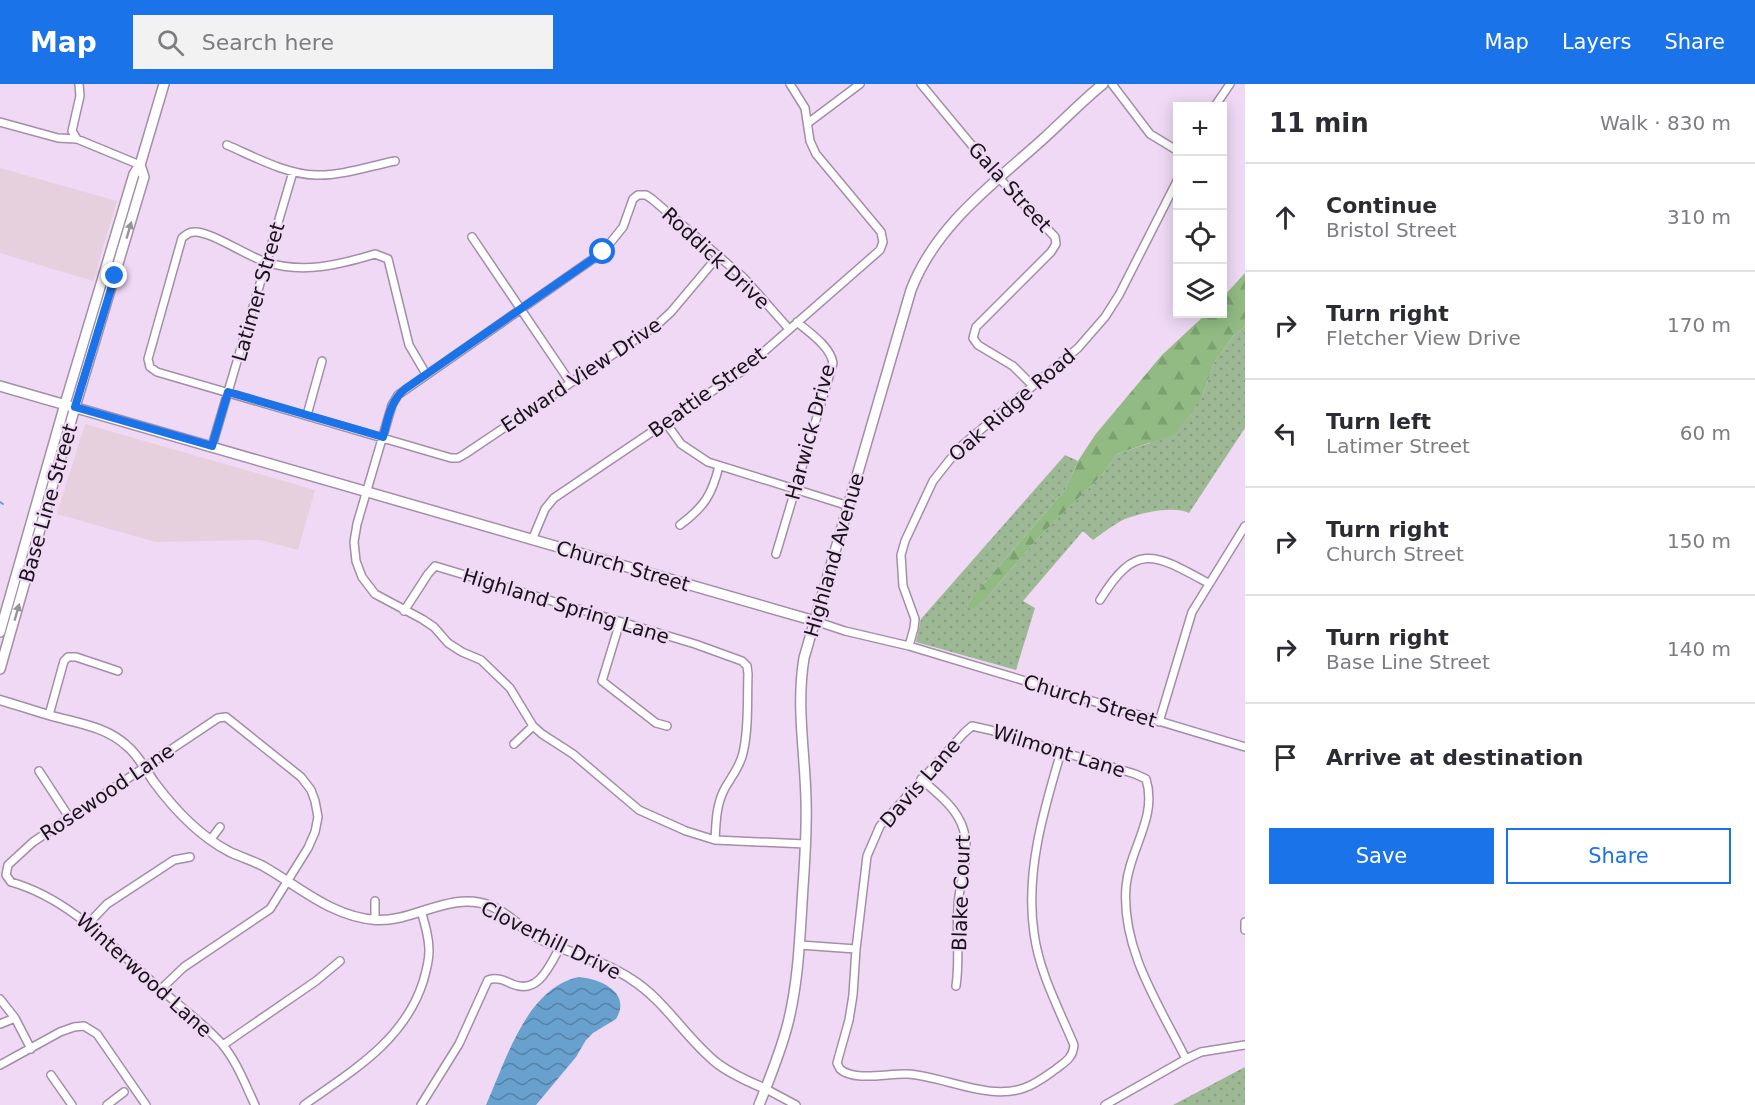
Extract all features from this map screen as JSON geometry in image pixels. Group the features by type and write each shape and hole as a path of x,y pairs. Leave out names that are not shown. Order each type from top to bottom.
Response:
{"main road":[{"name":"Base Line Street","path":"0,632 102,278 165,84"},
{"name":"Highland Avenue","path":"759,1105 788,1022 800,945 806,801 800,710 804,658 905,309 917,274 945,230 1103,84"},
{"name":"Base Line Street","path":"0,669 144,177 140,165"},
{"path":"100,327 99,313 106,286 102,278"},
{"name":"Church Street","path":"0,386 814,621"}],"street":[{"path":"77,139 72,130 80,96 79,84"},
{"path":"790,84 805,108 808,123 860,84"},
{"name":"Gala Street","path":"921,84 999,178 1055,237 1056,244 1051,252 976,327 973,338 978,345 1013,366 1033,386"},
{"path":"1112,84 1150,134 1173,149"},
{"path":"1218,102 1230,84"},
{"path":"0,122 58,138 77,139 140,165"},
{"name":"Beattie Street","path":"532,540 542,516 554,498 742,371 880,250 884,242 881,232 816,154 810,141 808,123"},
{"path":"227,145 293,172 319,175 395,161"},
{"name":"Latimer Street","path":"212,446 293,172"},
{"name":"Oak Ridge Road","path":"909,646 915,619 903,586 901,555 904,541 922,503 944,465 959,448 1077,348 1105,317 1119,295 1173,189"},
{"name":"Roddick Drive","path":"521,309 603,252 623,227 633,199 638,195 646,195 744,278 789,329"},
{"path":"383,437 157,372 150,367 148,359 182,238 187,233 195,232 208,235 267,263 298,268 323,267 375,254 382,255 388,259 409,345 426,374"},
{"path":"472,237 570,382"},
{"name":"Edward View Drive","path":"383,437 451,458 458,458 658,324 719,255"},
{"path":"521,309 426,374 398,395 392,405 357,524 354,542 356,561 362,577 375,594 422,619 434,627 448,643 481,660 510,688 533,726 573,754 639,810 687,831 715,840 805,844"},
{"name":"Harwick Drive","path":"776,554 833,363 827,349 797,322"},
{"path":"307,415 322,361"},
{"path":"666,423 681,444 708,462 849,506"},
{"path":"680,525 708,499 714,488 719,466"},
{"path":"1159,722 1192,612 1245,526"},
{"path":"1100,600 1114,577 1129,563 1148,558 1162,560 1208,583"},
{"name":"Highland Spring Lane","path":"404,611 435,566 695,644 742,661 747,666 744,749 736,772 717,809 715,840"},
{"name":"Church Street","path":"814,621 909,646 1245,747"},
{"path":"620,622 602,681 656,723 667,726"},
{"path":"49,715 64,661 68,657 76,657 118,670"},
{"name":"Cloverhill Drive","path":"0,700 95,727 113,735 128,746 181,815 211,839 228,851 263,866 287,883 344,914 375,920 407,915 452,902 471,902 500,910 531,934 631,979 671,1014 718,1064 741,1079 796,1105"},
{"name":"Rosewood Lane","path":"6,875 8,865 27,847 218,718 226,717 301,777 310,790 318,817 315,832 287,883"},
{"path":"514,744 533,726"},
{"name":"Wilmont Lane","path":"972,726 1146,779 1149,795 1148,816 1129,868 1126,887 1126,918 1133,950 1186,1059"},
{"name":"Davis Lane","path":"972,726 879,826 872,842 867,856 849,1020 837,1063 843,1072 876,1076 907,1074 995,1091 1010,1091 1036,1082 1069,1060 1074,1054 1074,1045 1041,964 1034,934 1032,908 1038,840 1045,806 1061,752"},
{"path":"39,771 69,817"},
{"name":"Blake Court","path":"921,779 954,809 963,824 966,840 966,861 958,907 959,966 956,987"},
{"path":"211,839 220,827"},
{"path":"88,924 107,903 174,860 190,857"},
{"name":"Winterwood Lane","path":"6,875 11,882 71,910 206,1028 236,1064 255,1105"},
{"path":"161,989 184,967 270,909 287,883"},
{"path":"375,901 375,920"},
{"path":"304,1105 364,1062 387,1041 411,1012 428,966 428,936 422,911"},
{"path":"1245,922 1245,930"},
{"path":"800,945 856,949"},
{"path":"421,1105 459,1044 488,980 494,978 521,988 529,987 536,983 560,947"},
{"path":"223,1046 316,981 340,961"},
{"path":"0,999 15,1018 32,1048"},
{"path":"0,1024 15,1018"},
{"path":"0,1065 60,1032 84,1026 97,1034 146,1105"},
{"path":"1105,1105 1201,1052 1245,1045"},
{"path":"51,1075 72,1105"},
{"path":"107,1105 124,1092"}],"shaded area":[{"path":"0,168 117,201 93,281 0,253"},
{"path":"85,424 315,490 298,550 260,540 156,542 57,514"}],"green space":[{"path":"1245,273 1245,326 1233,336 1214,363 1202,397 1175,434 1117,454 1103,474 1039,537 989,595 972,609 967,607 973,596 1065,490 1078,461 1095,435 1162,355 1202,318 1227,318 1227,293"},
{"path":"1245,326 1245,428 1189,513 1166,510 1139,514 1121,521 1093,540 1083,531 1023,601 1035,608 1016,670 916,642 921,619 1065,455 1078,461 1065,490 973,596 967,607 989,595 1039,537 1103,474 1117,454 1150,443 1202,397 1214,363 1233,336"},
{"path":"1245,1067 1245,1105 1173,1105"}],"water":[{"path":"579,977 605,984 612,989 620,1002 620,1010 616,1019 586,1040 576,1057 536,1105 486,1105 510,1048 532,1011 545,995 561,984"}],"route":[{"path":"115,276 75,407 212,446 228,392 383,437 392,405 405,389 603,252"}]}
